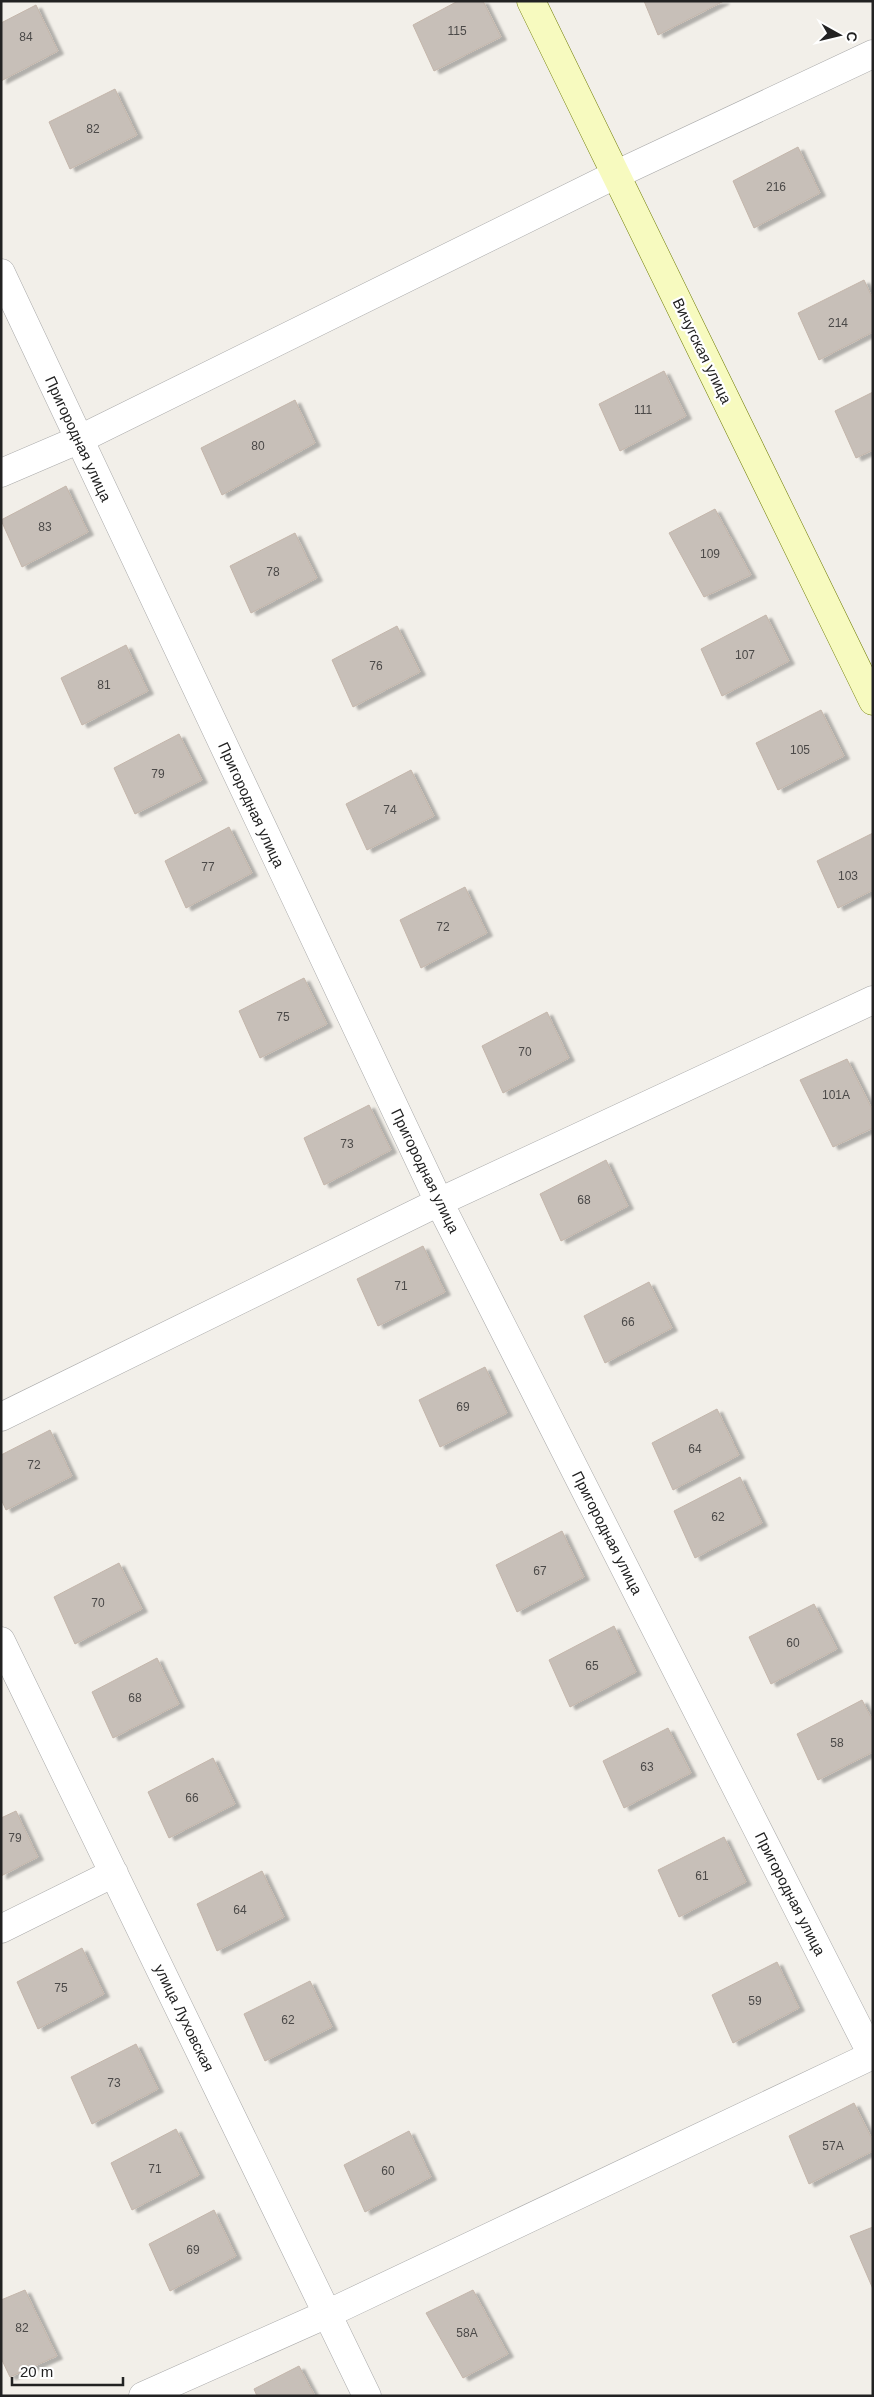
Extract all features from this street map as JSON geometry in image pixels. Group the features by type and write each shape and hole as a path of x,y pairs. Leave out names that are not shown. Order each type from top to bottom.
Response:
{"main road":[{"name":"Вичугская улица","path":"531,1 873,701"}],"street":[{"path":"1,473 78,440 616,175 873,54"},
{"name":"Пригородная улица","path":"1,273 78,440 439,1202 872,2056"},
{"path":"1,1417 439,1202 873,1000"},
{"name":"улица Луховская","path":"1,1641 366,2396"},
{"path":"1,1929 114,1873"},
{"path":"143,2396 327,2314 872,2056"}],"building":[{"path":"458,1 483,1 501,37 434,71 413,25"},
{"path":"644,1 724,1 658,35"},
{"path":"36,5 58,51 1,81 1,23"},
{"path":"115,89 137,135 70,169 49,122"},
{"path":"798,147 820,193 754,228 733,181"},
{"path":"864,280 873,299 873,332 819,360 798,313"},
{"path":"664,371 686,416 620,451 599,404"},
{"path":"873,392 873,450 856,458 835,411"},
{"path":"295,400 315,443 222,495 201,448"},
{"path":"66,486 88,532 22,567 1,520"},
{"path":"715,509 751,575 704,597 669,533"},
{"path":"295,533 317,578 251,613 230,566"},
{"path":"766,615 789,661 722,696 701,649"},
{"path":"397,626 420,672 353,707 332,660"},
{"path":"126,645 148,691 82,725 61,678"},
{"path":"821,710 844,756 778,790 756,743"},
{"path":"179,734 202,780 135,814 114,768"},
{"path":"411,770 434,816 367,850 346,804"},
{"path":"229,827 252,873 186,908 165,861"},
{"path":"873,833 873,890 838,908 817,861"},
{"path":"465,887 487,933 421,968 400,920"},
{"path":"304,978 327,1024 260,1058 239,1011"},
{"path":"547,1012 569,1058 503,1093 482,1046"},
{"path":"847,1059 873,1111 873,1128 833,1147 800,1080"},
{"path":"369,1105 391,1150 324,1185 304,1138"},
{"path":"606,1160 628,1206 561,1241 540,1194"},
{"path":"423,1246 445,1292 378,1326 357,1279"},
{"path":"649,1282 672,1328 605,1363 584,1316"},
{"path":"485,1367 507,1413 440,1447 419,1400"},
{"path":"717,1409 739,1455 673,1490 652,1443"},
{"path":"50,1430 72,1476 6,1510 1,1499 1,1455"},
{"path":"740,1477 762,1523 695,1558 674,1511"},
{"path":"562,1531 584,1577 517,1612 496,1565"},
{"path":"119,1563 142,1609 75,1644 54,1597"},
{"path":"814,1604 837,1649 771,1684 749,1637"},
{"path":"614,1626 636,1672 570,1707 549,1660"},
{"path":"157,1658 179,1704 113,1738 92,1692"},
{"path":"862,1700 873,1721 873,1752 818,1780 797,1734"},
{"path":"668,1728 691,1773 624,1808 603,1761"},
{"path":"213,1758 235,1804 169,1838 148,1792"},
{"path":"16,1811 38,1857 1,1876 1,1818"},
{"path":"724,1837 746,1882 679,1917 658,1870"},
{"path":"262,1871 284,1917 217,1951 197,1904"},
{"path":"82,1948 104,1994 38,2029 17,1982"},
{"path":"777,1962 799,2008 733,2043 712,1995"},
{"path":"310,1981 332,2027 265,2061 244,2014"},
{"path":"136,2044 158,2089 92,2124 71,2077"},
{"path":"854,2103 873,2141 873,2151 809,2184 789,2136"},
{"path":"176,2129 199,2175 132,2210 111,2163"},
{"path":"409,2131 431,2177 365,2212 344,2165"},
{"path":"214,2210 236,2256 170,2291 149,2244"},
{"path":"873,2227 873,2289 850,2236"},
{"path":"25,2290 57,2356 10,2377 1,2358 1,2300"},
{"path":"473,2290 508,2354 463,2378 426,2313"},
{"path":"299,2366 315,2396 257,2396 254,2389"}]}
